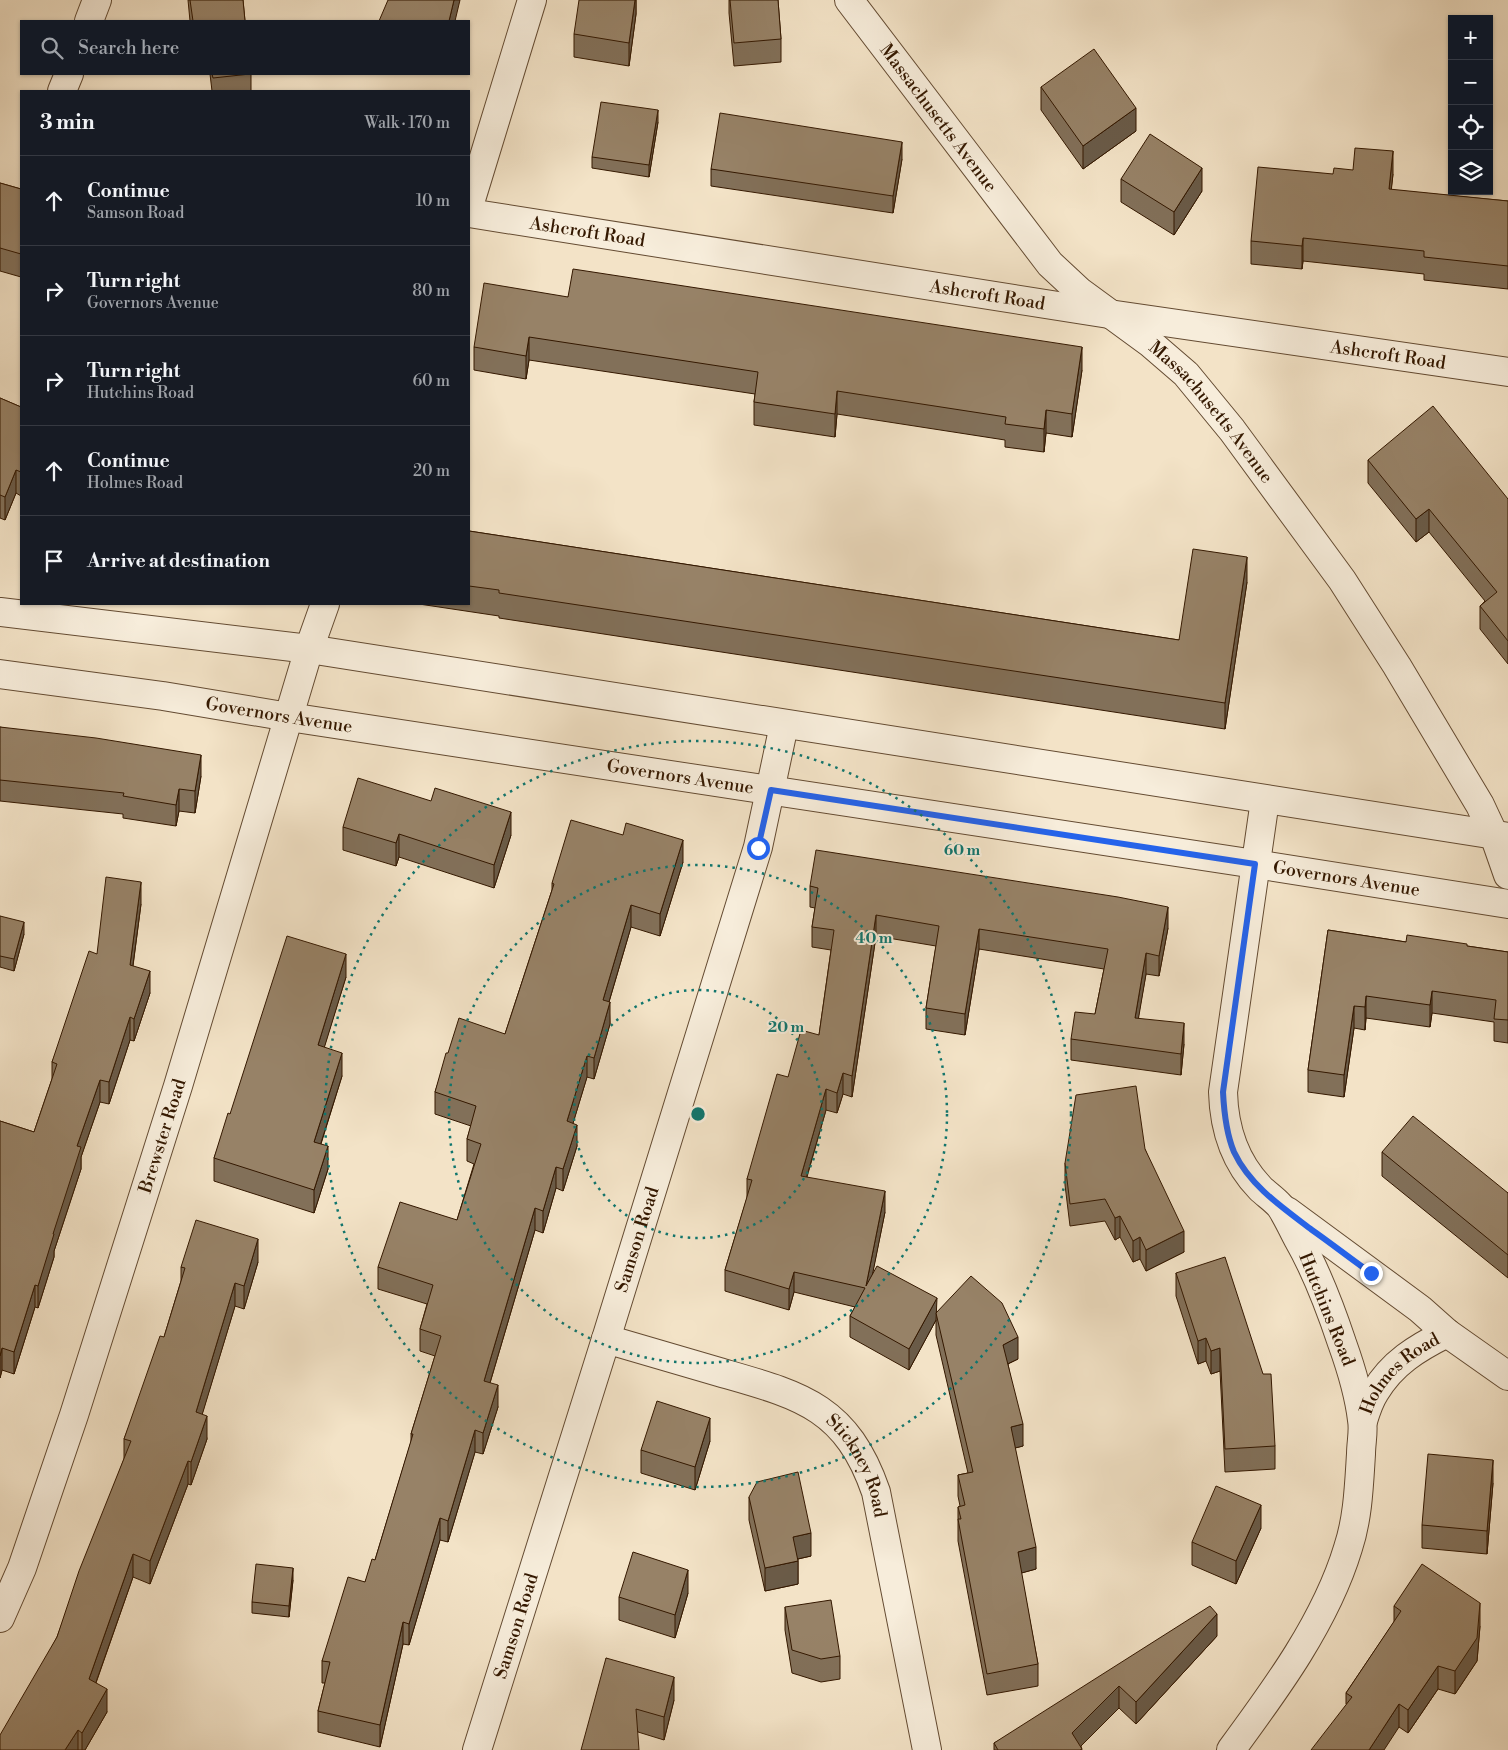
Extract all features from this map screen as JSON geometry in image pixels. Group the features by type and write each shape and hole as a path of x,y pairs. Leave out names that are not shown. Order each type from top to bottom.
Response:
{"street":[{"path":"89,20 97,0"},
{"path":"470,203 532,0"},
{"name":"Massachusetts Avenue","path":"849,0 1050,264 1079,291 1150,343 1186,374 1232,430 1342,580 1397,666 1480,805 1501,836 1508,875"},
{"path":"62,90 69,75"},
{"name":"Ashcroft Road","path":"470,213 1110,314 1508,372"},
{"name":"Brewster Road","path":"0,1618 22,1568 74,1415 178,1086 309,649 326,605"},
{"path":"0,612 309,649 1501,836"},
{"name":"Governors Avenue","path":"0,674 163,696 1508,904"},
{"name":"Samson Road","path":"477,1750 758,848 784,725"},
{"name":"Hutchins Road","path":"1231,1750 1298,1652 1321,1614 1336,1581 1349,1547 1356,1510 1362,1421 1352,1370 1311,1262 1279,1205 1260,1188 1244,1169 1234,1152 1227,1130 1224,1111 1223,1092 1265,800"},
{"name":"Holmes Road","path":"1279,1205 1420,1309 1447,1334 1508,1376"},
{"name":"Holmes Road","path":"1362,1421 1373,1394 1403,1358 1447,1334"},
{"name":"Stickney Road","path":"606,1339 785,1391 813,1405 847,1436 864,1463 876,1492 927,1750"}],"building":[{"path":"190,0 243,0 245,20 193,20"},
{"path":"388,0 454,0 449,20 379,20"},
{"path":"579,0 635,0 629,43 574,34"},
{"path":"730,0 778,0 781,39 734,43"},
{"path":"1094,49 1136,108 1083,146 1041,87"},
{"path":"212,75 241,75 213,78"},
{"path":"601,102 658,110 649,165 592,157"},
{"path":"720,113 902,142 893,196 711,169"},
{"path":"1150,134 1202,168 1174,212 1121,179"},
{"path":"1355,148 1393,151 1389,189 1508,201 1508,266 1424,257 1424,251 1303,238 1302,246 1251,241 1258,167 1333,174 1334,168 1353,170"},
{"path":"0,183 20,189 20,254 0,248"},
{"path":"573,269 1082,347 1072,414 1046,410 1044,429 1005,424 1006,417 837,391 835,414 754,402 758,372 529,337 526,356 474,347 484,283 568,297"},
{"path":"0,398 20,407 20,472 16,470 5,497 0,495"},
{"path":"1433,406 1508,499 1508,641 1480,606 1497,592 1429,509 1416,519 1368,460"},
{"path":"470,531 1179,640 1193,549 1247,557 1225,703 499,593 499,590 470,586"},
{"path":"0,727 96,738 201,755 195,791 179,789 176,805 123,796 124,793 0,780"},
{"path":"358,778 431,801 435,788 511,812 494,865 399,834 396,843 343,827"},
{"path":"571,820 623,835 626,823 683,840 660,914 631,905 603,1000 610,1002 594,1058 587,1056 567,1121 577,1125 563,1169 556,1167 543,1211 535,1208 484,1381 498,1385 483,1433 475,1430 448,1521 440,1518 409,1624 403,1622 380,1725 318,1711 330,1662 322,1661 348,1577 365,1582 372,1559 375,1560 441,1336 420,1329 433,1285 378,1267 400,1202 457,1220 481,1144 467,1139 476,1106 435,1092 446,1053 448,1053 459,1018 505,1034 554,884 552,883"},
{"path":"816,850 1118,897 1168,907 1159,956 1146,953 1135,1018 1184,1023 1181,1054 1071,1039 1075,1012 1095,1014 1108,949 979,929 965,1014 926,1008 939,926 876,915 852,1076 843,1073 837,1093 826,1089 801,1176 885,1191 866,1286 877,1266 937,1298 909,1349 850,1316 865,1288 794,1272 789,1289 725,1270 752,1180 747,1179 777,1074 788,1077 801,1030 819,1035 834,930 812,927 818,888 810,886"},
{"path":"106,877 141,882 130,965 150,971 134,1019 130,1017 109,1082 100,1080 77,1146 81,1147 38,1286 35,1285 14,1352 2,1348 0,1356 0,1121 34,1132 57,1064 52,1062 89,951 97,954"},
{"path":"0,916 24,922 14,959 0,956"},
{"path":"1328,930 1406,942 1407,935 1508,952 1508,1020 1494,1019 1496,1000 1432,991 1430,1005 1366,996 1365,1007 1354,1006 1344,1075 1308,1070"},
{"path":"287,936 346,954 318,1045 342,1053 314,1142 328,1146 314,1190 214,1158"},
{"path":"1136,1086 1145,1149 1184,1231 1146,1250 1140,1237 1133,1241 1120,1216 1115,1218 1105,1199 1070,1204 1065,1163 1076,1095"},
{"path":"1413,1116 1508,1193 1508,1255 1382,1152"},
{"path":"196,1220 258,1239 244,1286 235,1283 196,1412 207,1416 191,1462 188,1461 150,1561 133,1554 89,1679 107,1689 82,1733 78,1730 65,1750 0,1750 0,1735 57,1637 79,1571 131,1441 124,1439 160,1336 164,1337 185,1268 181,1267"},
{"path":"1225,1257 1263,1374 1271,1374 1275,1446 1225,1449 1220,1348 1211,1351 1206,1338 1198,1341 1176,1273"},
{"path":"971,1276 1002,1303 1018,1337 1003,1345 1023,1424 1011,1427 1036,1547 1018,1552 1038,1664 987,1674 958,1519 961,1519 958,1507 965,1505 958,1475 973,1472 936,1313"},
{"path":"657,1401 710,1418 695,1467 641,1450"},
{"path":"1428,1454 1493,1460 1487,1531 1422,1525"},
{"path":"798,1472 811,1533 793,1537 798,1561 765,1568 749,1497 757,1482"},
{"path":"1216,1486 1261,1505 1236,1561 1192,1542"},
{"path":"633,1552 688,1570 675,1615 619,1597"},
{"path":"256,1564 293,1568 289,1606 252,1602"},
{"path":"1422,1564 1480,1603 1477,1638 1455,1671 1438,1666 1408,1710 1399,1704 1369,1750 1311,1750 1352,1697 1346,1693 1401,1611 1394,1606"},
{"path":"831,1600 840,1656 821,1659 792,1650 785,1607"},
{"path":"1210,1606 1217,1614 1136,1702 1119,1686 1072,1733 1082,1749 998,1750 994,1743"},
{"path":"606,1658 674,1677 664,1717 636,1709 639,1750 581,1750"}],"route":[{"path":"758,848 771,790 1255,864 1223,1092 1225,1123 1229,1138 1234,1152 1244,1169 1260,1188 1279,1205 1371,1273"}]}
